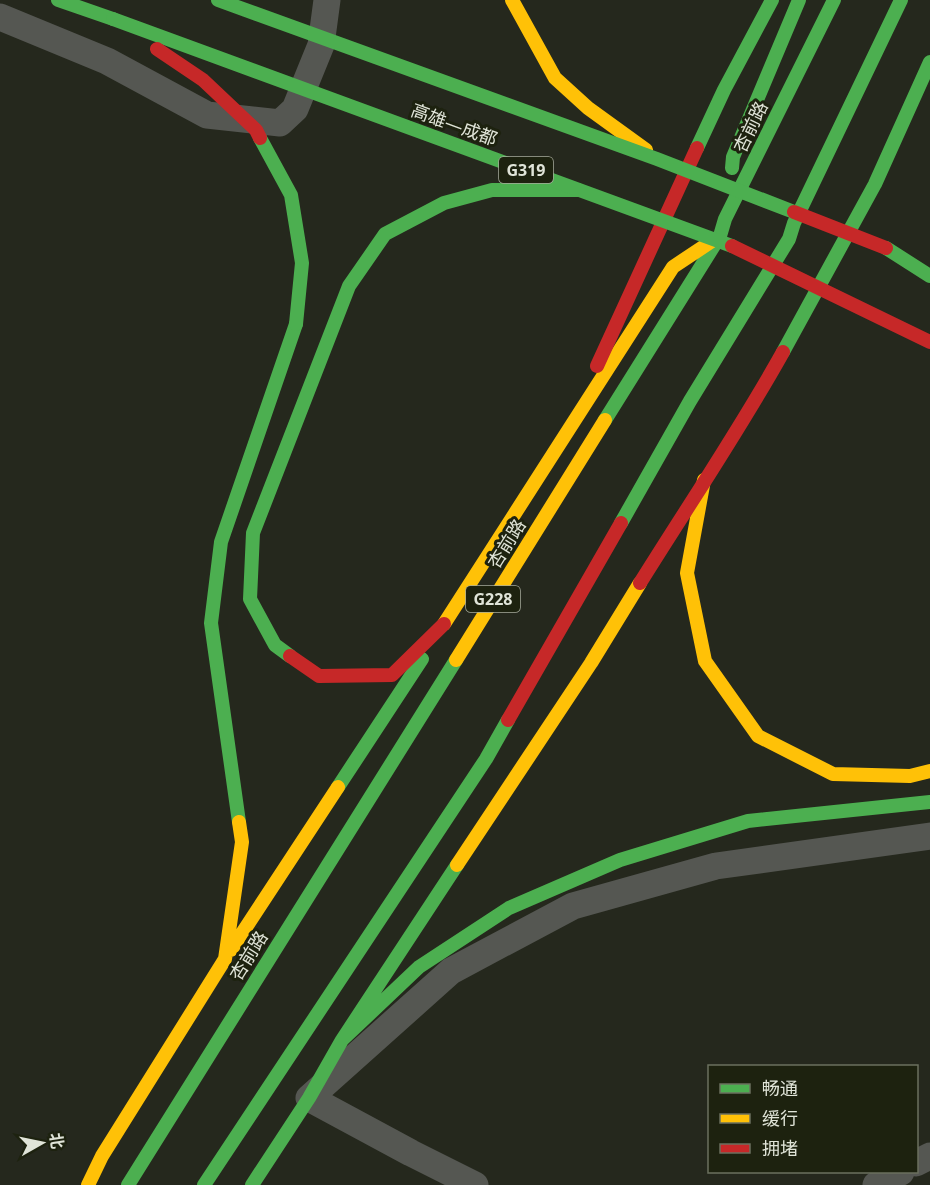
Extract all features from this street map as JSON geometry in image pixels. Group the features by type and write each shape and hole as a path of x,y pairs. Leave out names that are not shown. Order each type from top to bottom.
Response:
{"main road":[{"name":"高雄—成都","path":"58,0 741,249 930,342"},
{"name":"高雄—成都","path":"218,0 657,159 886,248 930,276"},
{"path":"512,0 555,78 588,108 657,159"},
{"path":"567,433 724,90 772,0"},
{"path":"725,219 733,157 799,0"},
{"name":"杏前路","path":"128,1185 720,236 725,219 834,0"},
{"path":"204,1185 486,759 690,401 789,239 794,224 901,0"},
{"path":"113,20 203,80 256,130 291,195 302,263 296,324 221,542 211,623 242,842 225,958"},
{"path":"252,1185 309,1098 342,1040 591,663 704,480 751,410 869,194 930,62"},
{"path":"444,625 392,675 319,676 275,645 250,599 254,533 349,286 385,234 444,203 492,190 579,190"},
{"path":"81,1185 102,1156 225,958 444,625 673,267 720,236"},
{"path":"886,248 930,264"},
{"path":"704,480 687,573 705,661 758,736 833,774 910,776 930,771"},
{"path":"342,1040 419,967 509,908 620,860 748,821 930,802"},
{"path":"88,1185 102,1156"}],"street":[{"path":"0,17 107,61 207,116 280,123 295,109 321,45 327,0"},
{"path":"474,1185 411,1154 309,1098 451,971 573,906 716,866 930,836"},
{"path":"876,1185 899,1173"}],"traffic: fast":[{"path":"58,0 113,19"},
{"path":"218,0 657,159 794,212"},
{"path":"697,148 724,90 772,0"},
{"path":"732,168 733,157 799,0"},
{"path":"605,420 720,236 725,219 834,0"},
{"path":"621,523 690,401 789,239 794,223 901,0"},
{"path":"113,19 732,246"},
{"path":"783,352 875,184 930,62"},
{"path":"260,138 291,195 302,263 296,324"},
{"path":"290,656 275,645 250,599 253,533 349,286 385,234 444,203 492,190 578,190"},
{"path":"886,248 930,276"},
{"path":"239,822 211,623 221,542 296,324"},
{"path":"338,787 422,659"},
{"path":"128,1185 456,660"},
{"path":"204,1185 486,759 508,720"},
{"path":"342,1040 419,967 509,908 620,860 748,821 930,802"},
{"path":"252,1185 309,1098 342,1040 457,865"}],"traffic: slow":[{"path":"512,0 555,78 588,108 646,150"},
{"path":"444,624 673,267 712,241"},
{"path":"456,660 605,420"},
{"path":"704,480 687,573 705,661 758,736 833,774 910,776 930,771"},
{"path":"457,865 591,663 640,583"},
{"path":"231,950 338,787"},
{"path":"88,1185 102,1156 225,959 242,842 239,822"}],"traffic: jam":[{"path":"157,49 203,80 256,130 260,138"},
{"path":"597,366 697,148"},
{"path":"794,212 886,248"},
{"path":"732,246 930,342"},
{"path":"640,583 731,440 783,352"},
{"path":"508,720 621,523"},
{"path":"290,656 319,676 392,675 444,624"}]}
